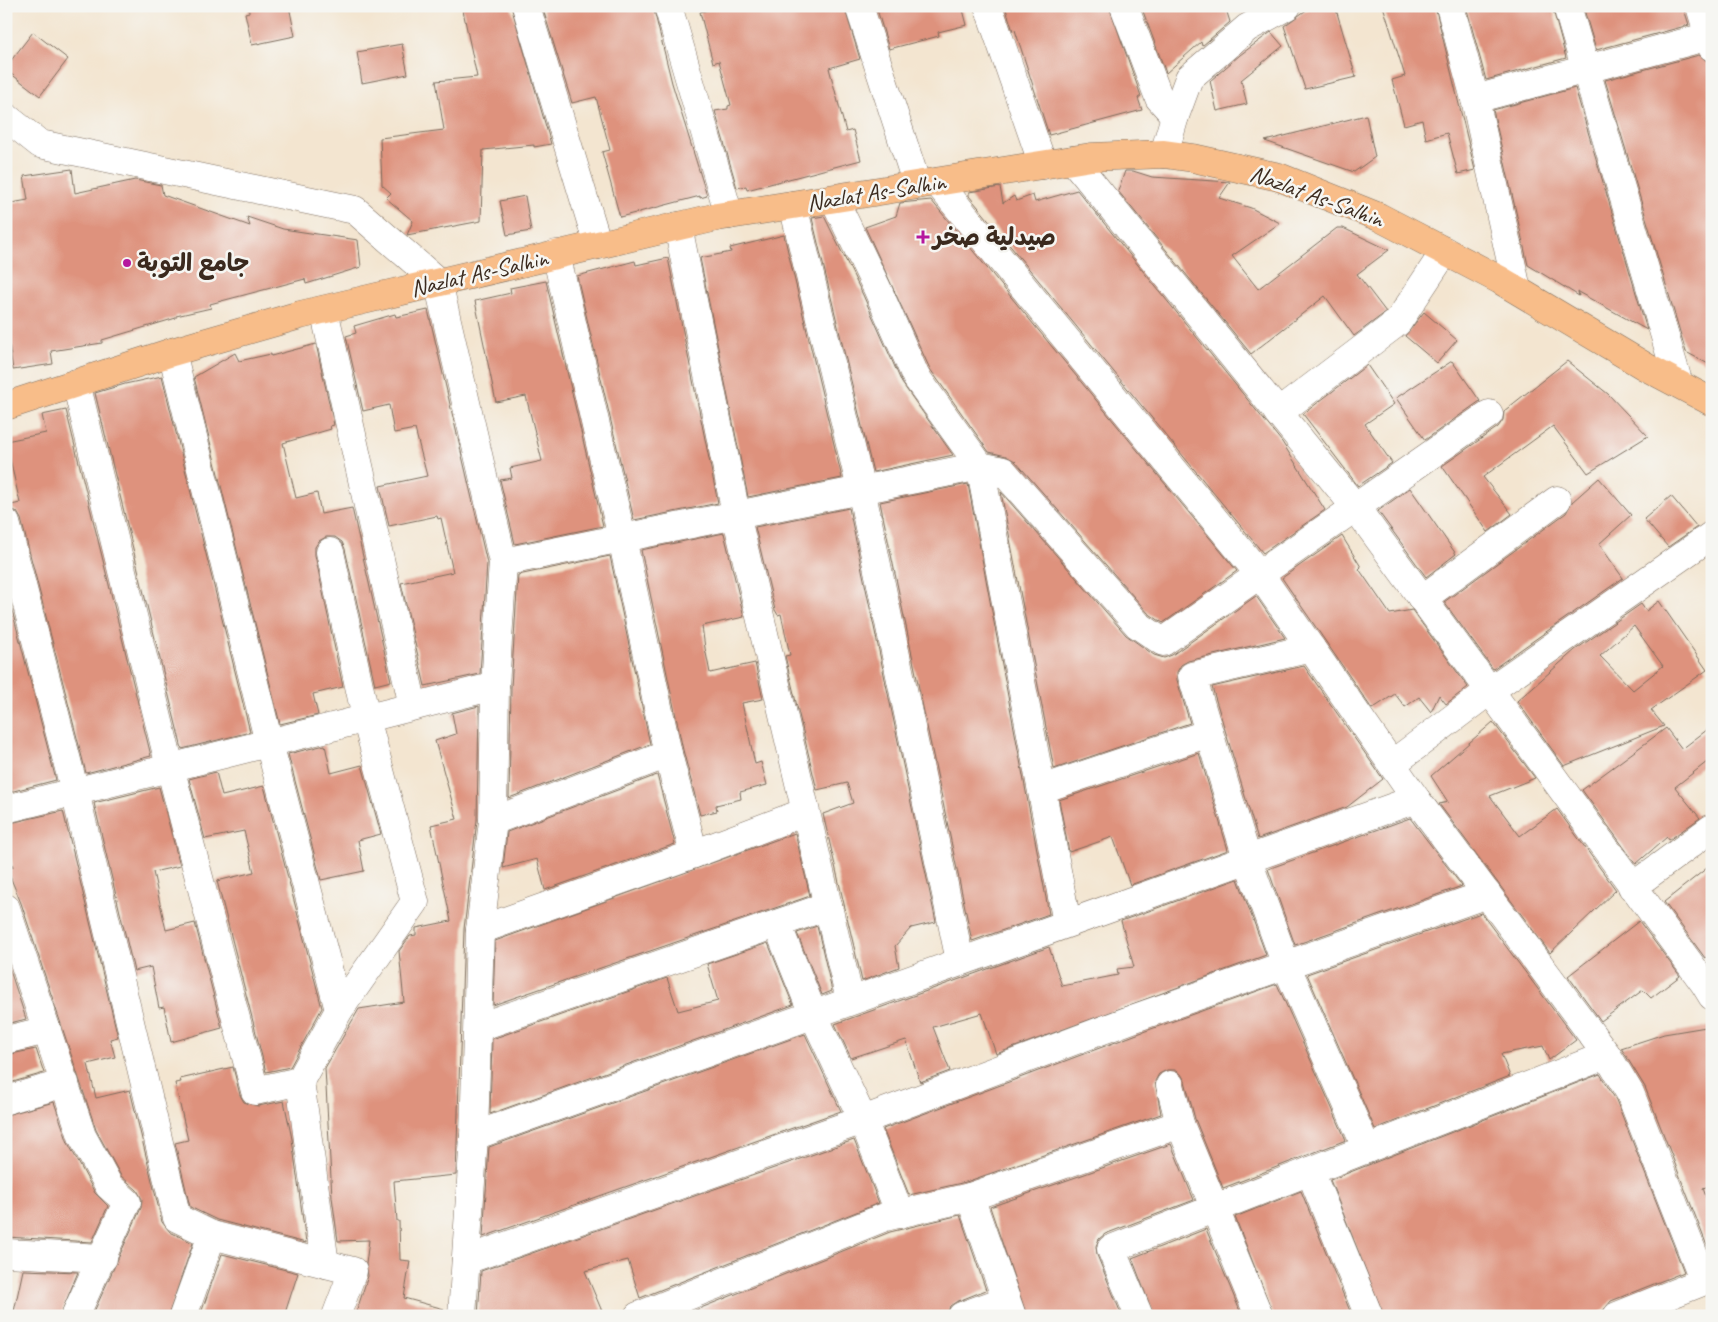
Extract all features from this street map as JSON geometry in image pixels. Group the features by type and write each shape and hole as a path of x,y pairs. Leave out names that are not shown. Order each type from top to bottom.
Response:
{"main road":[{"name":"Nazlat As-Salhin","path":"6,406 172,352 324,310 598,244 728,215 1091,157 1164,154 1192,158 1279,177 1379,216 1516,289 1646,367 1712,402"}],"street":[{"path":"526,6 598,244"},
{"path":"668,6 728,215"},
{"path":"859,6 927,184 1261,576 1416,798 1607,1055 1630,1093 1708,1280 1617,1316"},
{"path":"988,6 1043,165"},
{"path":"1124,6 1159,98 1175,116"},
{"path":"1164,154 1189,78 1244,17 1287,6"},
{"path":"1450,6 1475,99 1516,289"},
{"path":"1567,6 1679,384"},
{"path":"1475,99 1586,70 1710,42 1700,6"},
{"path":"6,117 40,144 355,210 438,282 503,562 495,686 493,821 480,930 479,1027 474,1136 462,1316"},
{"path":"1073,160 1356,508 1632,887 1709,986"},
{"path":"834,199 877,288 916,377 980,466 1067,923"},
{"path":"793,205 861,490 960,961"},
{"path":"678,226 736,514 850,1000"},
{"path":"1278,413 1398,322 1445,251"},
{"path":"556,254 622,538 668,754 694,854"},
{"path":"324,310 413,706"},
{"path":"172,352 269,743 339,1010"},
{"path":"76,383 170,767 255,1091 300,1081"},
{"path":"503,562 980,466 1002,471 1138,624 1163,642 1261,576 1489,414"},
{"path":"1422,599 1557,500"},
{"path":"6,523 75,792 178,1218 212,1235 353,1271 336,1316"},
{"path":"1392,764 1489,691 1712,535"},
{"path":"325,1264 300,1081 339,1010 415,902 366,718 330,552"},
{"path":"1311,648 1192,676 1247,858 1286,965 1368,1149"},
{"path":"6,809 495,686"},
{"path":"1042,789 1209,733"},
{"path":"493,821 668,754"},
{"path":"474,1136 1416,798"},
{"path":"480,930 694,854 805,812"},
{"path":"1632,887 1712,828"},
{"path":"466,1260 863,1120 1286,965 1487,894"},
{"path":"479,1027 828,906"},
{"path":"7,915 82,1136 108,1186 126,1202 103,1258 75,1316"},
{"path":"777,924 813,1014 863,1120 900,1214"},
{"path":"6,1040 46,1030"},
{"path":"1139,1316 1111,1249 1607,1055"},
{"path":"6,1100 65,1084"},
{"path":"1170,1085 1180,1124 1260,1316"},
{"path":"638,1316 885,1217 970,1197 1180,1124"},
{"path":"1310,1171 1369,1316"},
{"path":"962,1316 1009,1308 970,1197"},
{"path":"183,1316 212,1235"},
{"path":"6,1253 103,1258"}],"building":[{"path":"248,6 289,6 295,36 252,45 245,13 249,12"},
{"path":"462,6 511,6 551,144 483,150 481,221 407,235 413,221 386,198 391,193 382,185 380,138 444,130 436,81 477,77"},
{"path":"542,6 653,6 672,83 707,196 700,198 700,196 620,217 602,152 610,150 596,97 572,103"},
{"path":"724,6 844,6 860,59 829,68 846,132 853,130 861,160 747,190 746,186 737,188 715,111 728,109 728,106 731,105 719,61 713,63 700,12"},
{"path":"876,6 962,6 967,25 938,32 939,36 889,49"},
{"path":"1005,6 1109,6 1141,96 1138,98 1142,110 1049,135 1015,30 1013,31"},
{"path":"1141,6 1225,6 1230,22 1202,46 1201,42 1166,73"},
{"path":"1312,6 1335,6 1356,77 1305,89 1284,26"},
{"path":"1383,6 1435,6 1475,170 1458,174 1447,133 1426,139 1422,120 1404,125 1392,80 1405,76"},
{"path":"1466,6 1552,6 1566,58 1486,80"},
{"path":"1583,6 1683,6 1689,25 1596,50"},
{"path":"33,32 68,59 40,96 6,70 6,67"},
{"path":"1271,32 1283,46 1241,80 1247,104 1217,111 1210,81"},
{"path":"402,44 408,74 362,83 357,52"},
{"path":"1699,55 1707,61 1712,81 1712,366 1686,352 1605,80"},
{"path":"1575,88 1647,330 1578,292 1579,296 1528,265 1493,110"},
{"path":"1366,115 1375,157 1354,172 1265,141"},
{"path":"72,169 75,193 135,180 161,185 163,195 250,226 247,217 283,229 358,240 361,267 306,284 305,279 210,304 211,308 176,316 176,318 102,340 102,343 51,351 53,364 13,370 6,324 6,204 28,200 24,176"},
{"path":"1125,171 1133,171 1152,177 1230,182 1219,198 1251,208 1280,223 1232,256 1258,289 1337,228 1343,228 1389,250 1357,274 1386,312 1354,336 1325,296 1251,354 1118,191"},
{"path":"1000,187 1003,203 1014,196 1016,201 1033,195 1035,202 1077,190 1282,442 1325,510 1263,553 969,196 969,192"},
{"path":"525,196 531,231 507,235 500,201"},
{"path":"931,200 1237,571 1163,623 1148,613 1015,461 1006,456 989,452 930,369 865,227 896,216 900,203"},
{"path":"824,216 863,295 902,383 953,455 873,472 812,218"},
{"path":"784,235 842,478 748,497 700,258 731,252 730,248"},
{"path":"668,258 718,503 634,520 577,276 635,261 636,265"},
{"path":"546,281 603,526 515,544 500,480 512,478 510,468 542,461 526,396 496,402 475,301 511,293 510,288"},
{"path":"428,310 487,563 480,674 425,686 401,583 453,572 441,518 438,519 437,516 389,526 380,486 427,476 415,429 394,433 389,405 363,411 346,336 356,333 354,326 395,314 396,317"},
{"path":"1424,312 1457,340 1437,363 1405,336"},
{"path":"316,344 334,425 330,426 331,429 283,443 296,498 317,493 321,514 352,508 391,681 375,685 345,549 342,542 335,537 326,537 319,541 315,547 315,555 343,687 313,694 318,715 280,724 194,377 235,353 239,361 271,354 271,356"},
{"path":"1452,361 1480,401 1425,440 1396,398"},
{"path":"1567,361 1608,394 1648,436 1588,473 1553,426 1483,477 1512,514 1488,532 1442,466 1498,427 1503,420 1504,411"},
{"path":"1367,365 1394,404 1365,424 1392,463 1358,486 1303,414"},
{"path":"162,376 250,732 182,749 95,393"},
{"path":"66,410 151,756 86,773 21,519 17,512 7,506 20,503 6,441 46,433 42,415"},
{"path":"1599,478 1631,515 1599,544 1623,578 1493,669 1444,602 1566,513 1572,502"},
{"path":"968,484 1049,914 972,941 880,502"},
{"path":"1410,488 1456,554 1426,577 1378,511"},
{"path":"1001,492 1126,635 1154,655 1164,658 1172,655 1256,596 1285,638 1188,661 1181,665 1177,672 1177,680 1190,723 1054,769"},
{"path":"1671,496 1697,527 1668,547 1644,519"},
{"path":"849,508 936,922 911,928 895,946 899,967 862,981 823,814 853,803 847,783 817,790 785,656 790,655 781,614 778,615 775,610 755,527"},
{"path":"724,533 744,617 702,626 705,648 710,673 755,663 763,699 742,703 755,764 761,762 767,785 740,792 741,799 716,805 717,811 700,815 683,750 641,550"},
{"path":"1342,536 1361,567 1359,569 1390,614 1412,610 1468,687 1446,704 1439,695 1431,712 1419,697 1405,707 1395,694 1372,709 1282,578"},
{"path":"610,556 650,744 509,798 511,687 518,575"},
{"path":"6,587 56,780 6,793"},
{"path":"1659,601 1707,670 1651,710 1664,726 1564,766 1517,701 1575,650 1641,604 1646,611","holes":["1634,626 1663,666 1633,690 1600,656"]},
{"path":"1304,666 1383,779 1347,807 1258,839 1212,687"},
{"path":"479,706 477,820 464,929 456,1175 394,1181 397,1221 399,1221 400,1260 410,1261 404,1298 444,1309 443,1316 355,1316 368,1276 366,1264 369,1240 338,1241 332,1197 325,1068 359,1009 404,1002 399,951 410,936 416,935 416,928 451,921 431,825 457,819 435,741 456,734 452,713"},
{"path":"1493,722 1535,778 1490,796 1520,836 1557,809 1616,890 1550,953 1439,804 1448,802 1431,776"},
{"path":"1712,726 1712,758 1675,787 1700,818 1669,840 1667,837 1636,864 1582,790 1666,728 1682,749"},
{"path":"325,745 331,773 362,765 381,834 358,840 364,871 321,880 288,754"},
{"path":"1199,753 1228,850 1130,885 1113,837 1069,852 1059,800"},
{"path":"216,772 222,796 264,786 322,1008 290,1067 266,1072 217,881 254,872 244,831 205,839 189,779"},
{"path":"657,775 675,844 545,890 537,859 503,868 507,832"},
{"path":"159,787 180,866 153,872 166,930 195,923 222,1028 171,1042 164,1007 159,1008 151,967 134,971 94,803"},
{"path":"63,811 118,1037 110,1039 115,1057 88,1064 96,1098 130,1090 162,1222 170,1232 193,1243 168,1316 97,1316 93,1314 141,1208 142,1199 137,1190 121,1176 96,1130 21,903 7,869 13,867 6,843 6,824"},
{"path":"1410,818 1462,886 1295,945 1268,869"},
{"path":"795,833 810,896 493,1005 495,941"},
{"path":"1712,864 1712,952 1705,958 1664,902"},
{"path":"1238,879 1266,955 996,1054 982,1013 933,1027 950,1071 920,1082 906,1040 851,1058 835,1024 1049,947 1062,986 1118,975 1117,969 1134,967 1121,921"},
{"path":"1481,913 1576,1040 1549,1060 1543,1046 1501,1054 1510,1076 1375,1129 1307,974"},
{"path":"1639,921 1680,976 1651,998 1643,990 1601,1021 1568,976"},
{"path":"817,926 832,991 822,995 797,933"},
{"path":"768,943 793,1005 490,1114 492,1039 667,978 678,1011 718,1001 707,964"},
{"path":"6,958 26,1019 6,1024"},
{"path":"1277,984 1346,1140 1223,1188 1195,1119 1185,1081 1181,1074 1175,1070 1167,1070 1159,1074 1155,1081 1161,1114 966,1182 909,1195 883,1129"},
{"path":"1712,1026 1712,1185 1703,1188 1710,1209 1711,1256 1645,1087 1621,1048 1664,1034"},
{"path":"805,1034 841,1111 483,1237 489,1147"},
{"path":"36,1049 44,1073 6,1084 6,1055"},
{"path":"233,1067 240,1095 244,1102 258,1106 284,1101 292,1139 306,1243 217,1220 190,1207 175,1143 188,1140 175,1083 181,1082 180,1079"},
{"path":"1600,1074 1616,1100 1684,1272 1611,1301 1603,1311 1592,1316 1384,1316 1330,1180"},
{"path":"54,1102 68,1143 95,1193 108,1206 92,1242 6,1237 6,1115"},
{"path":"854,1140 879,1203 640,1298 628,1260 585,1271 604,1316 478,1316 481,1271"},
{"path":"1171,1144 1194,1200 1105,1234 1099,1239 1096,1246 1097,1255 1122,1316 1027,1316 990,1207"},
{"path":"1301,1191 1352,1316 1274,1316 1235,1217"},
{"path":"960,1215 986,1290 950,1306 947,1316 681,1316 890,1232"},
{"path":"1206,1229 1242,1316 1154,1316 1132,1258"},
{"path":"222,1254 298,1273 284,1316 200,1316"},
{"path":"23,1270 78,1272 60,1316 13,1316"}],"place":[{"name":"صيدلية صخر","path":"923,237"},
{"name":"جامع التوبة","path":"127,263"}]}
